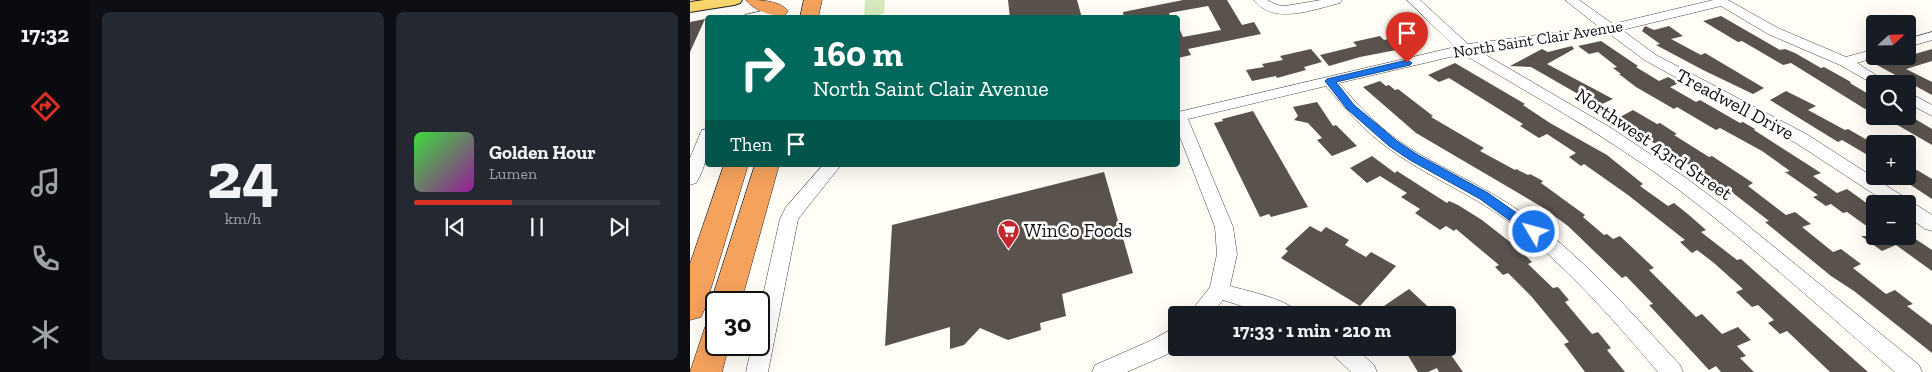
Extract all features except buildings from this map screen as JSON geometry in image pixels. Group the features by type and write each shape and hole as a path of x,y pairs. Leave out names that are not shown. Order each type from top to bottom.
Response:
{"highway":[{"path":"755,0 779,10"},
{"path":"690,308 735,167"},
{"path":"729,291 766,167"},
{"path":"706,372 710,356"}],"main road":[{"path":"690,7 734,0"}],"street":[{"path":"1260,0 1265,6 1284,10 1336,0"},
{"name":"Northwest 43rd Street","path":"1413,0 1465,49 1605,132 1680,182 1724,216 1911,372"},
{"name":"Treadwell Drive","path":"1571,0 1651,58 1802,139 1888,195"},
{"path":"1721,1 1773,31 1845,62 1868,75"},
{"name":"North Saint Clair Avenue","path":"1180,116 1465,49 1612,29 1721,1"},
{"path":"761,15 779,10"},
{"path":"1916,41 1932,36"},
{"path":"1845,62 1866,56"},
{"path":"1330,81 1351,107 1393,144 1414,158 1484,196 1516,217 1551,245 1596,288 1672,372"},
{"path":"1916,102 1932,111"},
{"name":"North Saint Clair Avenue","path":"1180,118 1224,227 1227,254 1219,290"},
{"path":"696,170 705,143"},
{"path":"757,372 786,228 792,212 831,167"},
{"path":"1916,213 1932,224"},
{"path":"1206,306 1219,290 1268,306"},
{"path":"1103,372 1158,348 1168,341"},
{"path":"1349,356 1366,372"}],"green space":[{"path":"865,0 885,0 884,13 879,15 864,15"}],"place":[{"name":"WinCo Foods","path":"1008,249"}],"route":[{"path":"1407,63 1330,81 1351,107 1393,144 1414,158 1484,196 1516,217 1534,232"}]}
